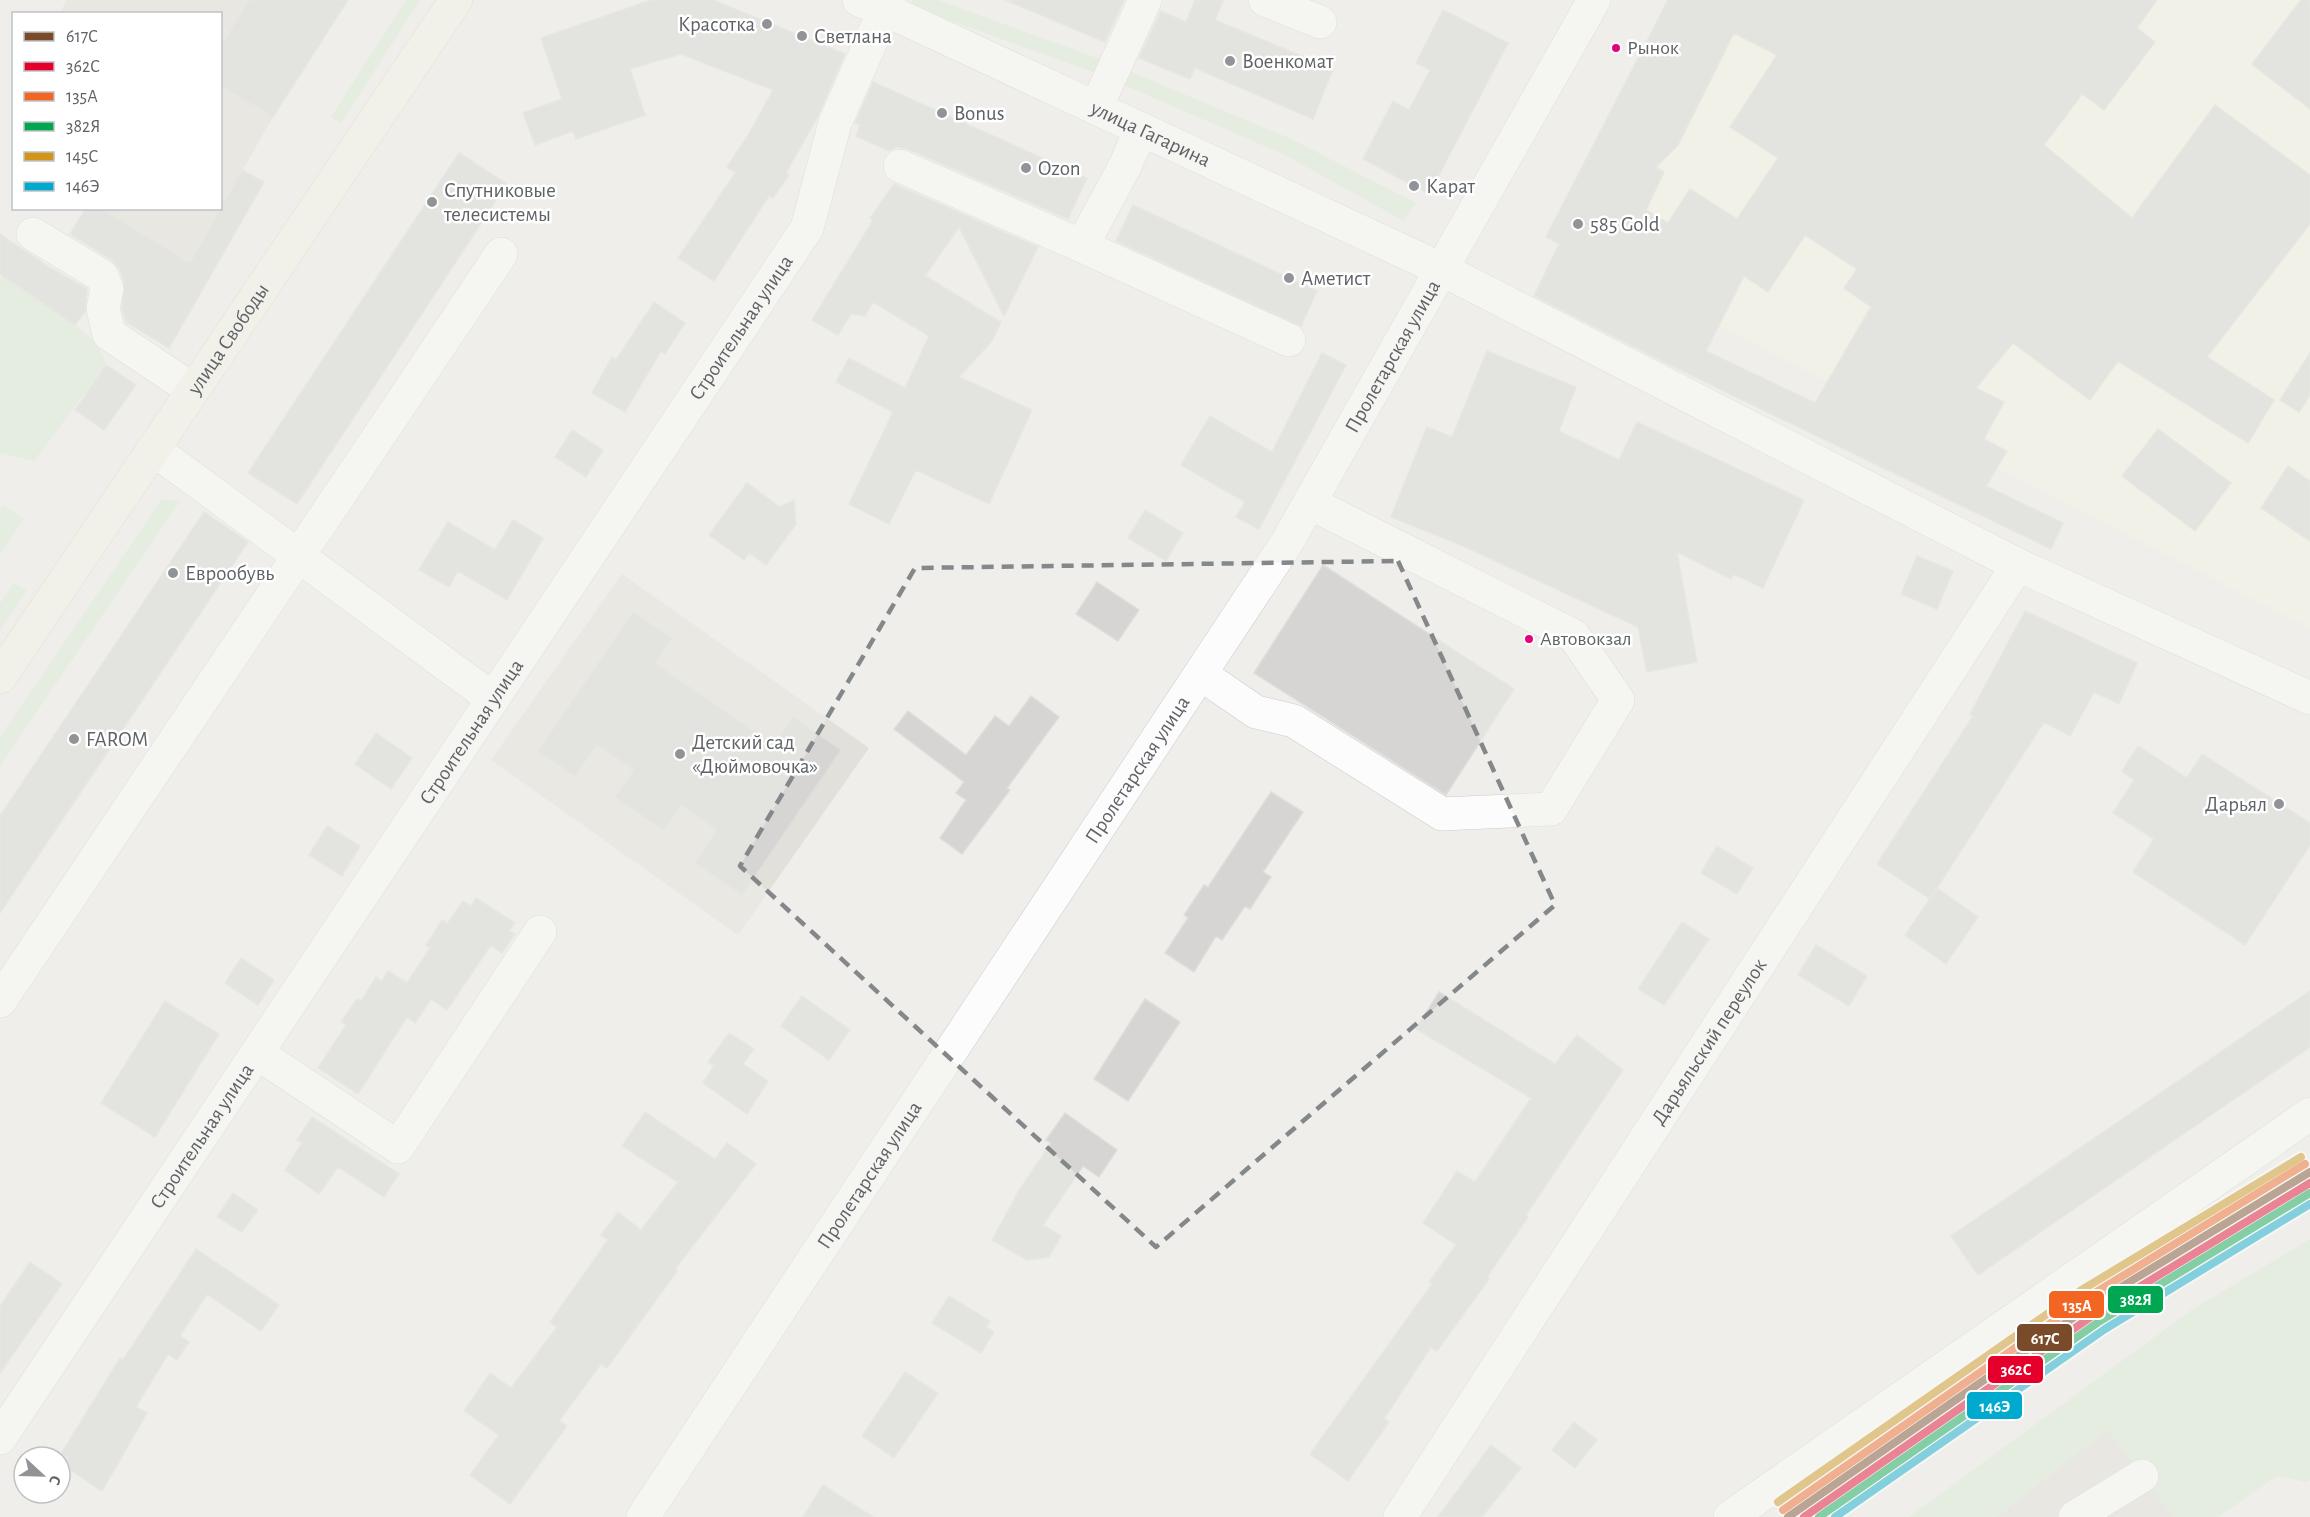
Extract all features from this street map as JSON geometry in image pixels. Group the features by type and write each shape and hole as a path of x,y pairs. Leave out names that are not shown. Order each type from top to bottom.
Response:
{"main road":[{"name":"улица Свободы","path":"0,676 456,0"}],"street":[{"path":"1096,108 1145,0"},
{"path":"1265,0 1320,22"},
{"name":"Пролетарская улица","path":"643,1517 1202,675 1310,503 1594,0"},
{"name":"улица Гагарина","path":"878,3 1443,270 2018,565 2310,698"},
{"name":"Строительная улица","path":"0,1438 807,228 835,123 878,3"},
{"path":"1082,246 1125,166 1141,129"},
{"path":"900,166 1288,340"},
{"path":"33,234 102,276 107,288 103,309 109,334 193,390"},
{"path":"0,1001 501,254"},
{"path":"153,449 493,699"},
{"path":"1202,675 1256,712 1294,721 1442,814 1551,809 1618,700 1574,636 1310,503"},
{"name":"Дарьяльский переулок","path":"1400,1517 2018,565"},
{"path":"257,1053 398,1147 540,932"},
{"path":"1730,1517 2310,1114"},
{"path":"2075,1517 2142,1476"}],"highlighted area":[{"path":"1398,561 1555,905 1156,1247 740,866 915,568"}],"shaded area":[{"path":"67,0 348,0 273,117 222,206 222,12 60,12"},
{"path":"1668,0 2310,0 2310,628 1719,326 1628,283"},
{"path":"103,210 219,210 190,263"},
{"name":"Детский сад «Дюймовочка»","path":"622,574 869,748 738,935 491,760"},
{"path":"2108,1429 2174,1517 1996,1517"}],"green space":[{"path":"406,0 420,0 341,123 331,117"},
{"path":"912,0 938,0 1105,61 1289,138 1416,203 1404,221 1283,154 1101,75 910,6"},
{"path":"2,275 75,325 98,344 106,365 34,461 0,453 0,279"},
{"path":"162,499 180,501 0,766 0,737"},
{"path":"3,505 24,519 0,554 0,510"},
{"path":"14,583 27,591 0,630 0,603"},
{"path":"2310,1239 2310,1480 2306,1482 2277,1476 2218,1517 2174,1517 2108,1429 1996,1517 1909,1517 2190,1311"}],"building":[{"path":"249,0 348,0 273,117 222,86 222,44"},
{"path":"651,0 713,0 845,54 818,116 786,173 789,175 773,198 769,196 714,281 678,258 735,173 727,167 773,90 681,54 630,69 645,115 576,139 573,131 535,145 523,113 562,99 541,38"},
{"path":"1005,0 1124,0 1105,42"},
{"name":"Военкомат","path":"1195,0 1223,0 1215,20 1333,69 1313,119 1195,68 1190,79 1139,58 1161,11 1186,22"},
{"path":"1668,0 2157,0 2137,28 2155,42 2104,110 2082,94 2044,145 2132,218 2215,105 2310,175 2310,224 2207,357 2274,400 2248,443 2118,361 2090,400 2013,343 1976,388 2004,402 1984,439 2007,451 1986,486 2063,523 2051,549 1664,362 1534,296 1559,244 1546,237","holes":["1734,33 1777,55 1730,127 1778,158 1737,219 1690,189 1668,223 1646,210 1664,172 1656,167 1678,145","1805,235 1857,269 1844,288 1871,307 1815,403 1706,351 1744,276 1768,292"]},
{"path":"2301,0 2310,0 2310,109 2252,64"},
{"path":"1443,10 1508,43 1429,194 1363,159 1393,101 1409,110 1430,70 1416,63"},
{"path":"873,82 1087,178 1068,219 908,149 897,147 889,151 856,136 860,125 855,123"},
{"path":"459,153 507,184 297,504 248,473"},
{"path":"242,170 264,182 169,348 126,322 122,309 124,281 119,268 112,260 70,234 85,210 103,210 190,263 220,210 222,210 222,206"},
{"path":"894,184 1038,247 1004,316 959,227 925,276 1001,322 992,341 959,377 1032,410 989,504 916,470 889,524 849,504 893,412 836,382 849,358 905,388 929,336 873,302 865,316 851,314 838,335 812,320 873,220 870,218"},
{"path":"1133,205 1317,291 1301,326 1116,241"},
{"path":"0,234 87,289 85,312 75,325 0,274"},
{"path":"654,302 685,323 665,354 661,351 625,412 592,393 612,357 616,360"},
{"path":"1487,351 1576,387 1559,431 1619,460 1637,422 1804,500 1763,588 1733,574 1731,579 1677,552 1697,662 1647,672 1638,627 1461,545 1391,517 1427,427 1452,437"},
{"path":"1322,353 1346,365 1259,529 1236,517 1245,502 1181,465 1210,416 1272,452"},
{"path":"2310,353 2310,395 2299,412 2280,400"},
{"path":"106,365 136,385 104,430 75,410"},
{"path":"2158,429 2231,483 2195,531 2122,476"},
{"path":"572,430 603,450 586,477 555,457"},
{"path":"2288,466 2310,481 2310,541 2261,508"},
{"path":"747,483 780,507 794,500 796,524 766,565 749,553 744,560 709,535"},
{"path":"1145,510 1183,533 1166,561 1128,538"},
{"path":"204,512 248,542 0,913 0,816"},
{"path":"513,520 543,538 507,600 458,571 449,587 419,570 448,522 495,550"},
{"path":"1917,556 1953,571 1937,609 1901,594"},
{"path":"1323,565 1514,689 1446,795 1254,673"},
{"path":"1097,582 1139,610 1118,641 1076,614"},
{"path":"2025,611 2137,663 2119,704 2094,692 2070,736 2044,722 1930,899 1877,864 1973,716 1970,714"},
{"path":"633,612 672,638 655,663 774,745 793,717 841,750 742,895 695,863 717,830 681,805 664,830 615,797 634,770 597,745 575,776 538,751"},
{"path":"1031,696 1059,717 1007,788 1010,790 962,854 940,838 966,800 956,793 964,782 894,729 908,711 966,755 995,716 1009,726"},
{"path":"376,733 412,758 391,789 355,764"},
{"path":"2138,746 2187,778 2202,754 2310,823 2310,845 2245,945 2133,872 2154,839 2113,813 2134,780 2122,771"},
{"path":"1271,792 1303,812 1263,872 1271,877 1250,909 1245,906 1222,940 1216,936 1194,972 1165,953 1188,918 1184,915 1204,885 1208,887"},
{"path":"327,826 360,846 342,876 309,855"},
{"path":"1717,846 1753,868 1737,894 1701,873"},
{"path":"1937,888 1978,917 1946,964 1905,935"},
{"path":"476,898 515,923 509,931 515,934 502,953 491,945 447,1010 431,999 415,1023 407,1017 358,1094 318,1068 346,1025 341,1022 357,999 361,1001 376,977 382,981 388,971 407,983 430,948 426,945 442,920 447,924 463,901 471,906"},
{"path":"1682,922 1709,939 1664,1005 1638,989"},
{"path":"1816,945 1867,976 1849,1006 1798,975"},
{"path":"241,958 274,980 258,1005 225,983"},
{"path":"2310,991 2310,1047 1978,1275 1951,1236"},
{"path":"1439,992 1555,1064 1577,1035 1623,1070 1526,1215 1528,1217 1487,1277 1489,1279 1437,1351 1431,1347 1384,1419 1389,1422 1348,1481 1310,1454 1432,1284 1429,1282 1456,1245 1423,1223 1457,1171 1475,1182 1531,1098 1416,1029"},
{"path":"802,996 850,1030 829,1060 781,1026"},
{"path":"1145,999 1180,1022 1128,1101 1094,1079"},
{"path":"165,1001 219,1034 155,1137 101,1103"},
{"path":"729,1033 754,1049 743,1064 768,1081 747,1114 703,1083 714,1066 708,1062"},
{"path":"645,1112 715,1159 727,1143 756,1164 675,1269 677,1271 607,1368 601,1364 559,1421 567,1426 510,1504 470,1475 499,1435 464,1411 490,1373 511,1388 557,1327 550,1322 608,1240 601,1235 618,1212 641,1230 678,1182 622,1146"},
{"path":"1065,1113 1117,1150 1099,1177 1083,1166 1043,1225 1061,1236 1049,1257 1027,1260 992,1240 1020,1189 1051,1143 1046,1140"},
{"path":"312,1117 399,1174 384,1197 338,1167 319,1194 285,1170 302,1143 297,1140"},
{"path":"233,1193 258,1210 242,1232 217,1217"},
{"path":"196,1249 279,1305 261,1331 207,1294 180,1336 189,1342 177,1360 168,1354 136,1407 147,1413 102,1491 72,1471 72,1445 66,1445 120,1358 123,1360"},
{"path":"30,1262 62,1284 0,1373 0,1306"},
{"path":"949,1296 990,1321 986,1327 994,1332 981,1353 932,1323"},
{"path":"905,1372 938,1393 894,1458 862,1436"},
{"path":"1574,1422 1597,1440 1575,1468 1552,1450"},
{"path":"1491,1445 1521,1468 1482,1517 1438,1517"},
{"path":"823,1485 873,1517 803,1517"}],"transit line":[{"name":"145С","path":"1778,1502 2080,1291 2301,1157"},
{"name":"135А","path":"1783,1510 2085,1299 2305,1164"},
{"name":"617C","path":"1788,1517 2090,1306 2310,1172"},
{"name":"362С","path":"1804,1517 2095,1314 2310,1183"},
{"name":"382Я","path":"1819,1517 2100,1321 2310,1193"},
{"name":"146Э","path":"1835,1517 2105,1329 2310,1204"}],"place":[{"name":"Красотка","path":"767,24"},
{"name":"Светлана","path":"802,36"},
{"name":"Рынок","path":"1616,48"},
{"name":"Военкомат","path":"1230,61"},
{"name":"Bonus","path":"942,113"},
{"name":"Ozon","path":"1026,168"},
{"name":"Карат","path":"1414,186"},
{"name":"Спутниковые телесистемы","path":"432,202"},
{"name":"585 Gold","path":"1578,224"},
{"name":"Аметист","path":"1289,278"},
{"name":"Еврообувь","path":"173,573"},
{"name":"Автовокзал","path":"1529,639"},
{"name":"FAROM","path":"74,739"},
{"name":"Детский сад «Дюймовочка»","path":"680,754"},
{"name":"Дарьял","path":"2279,804"}]}
